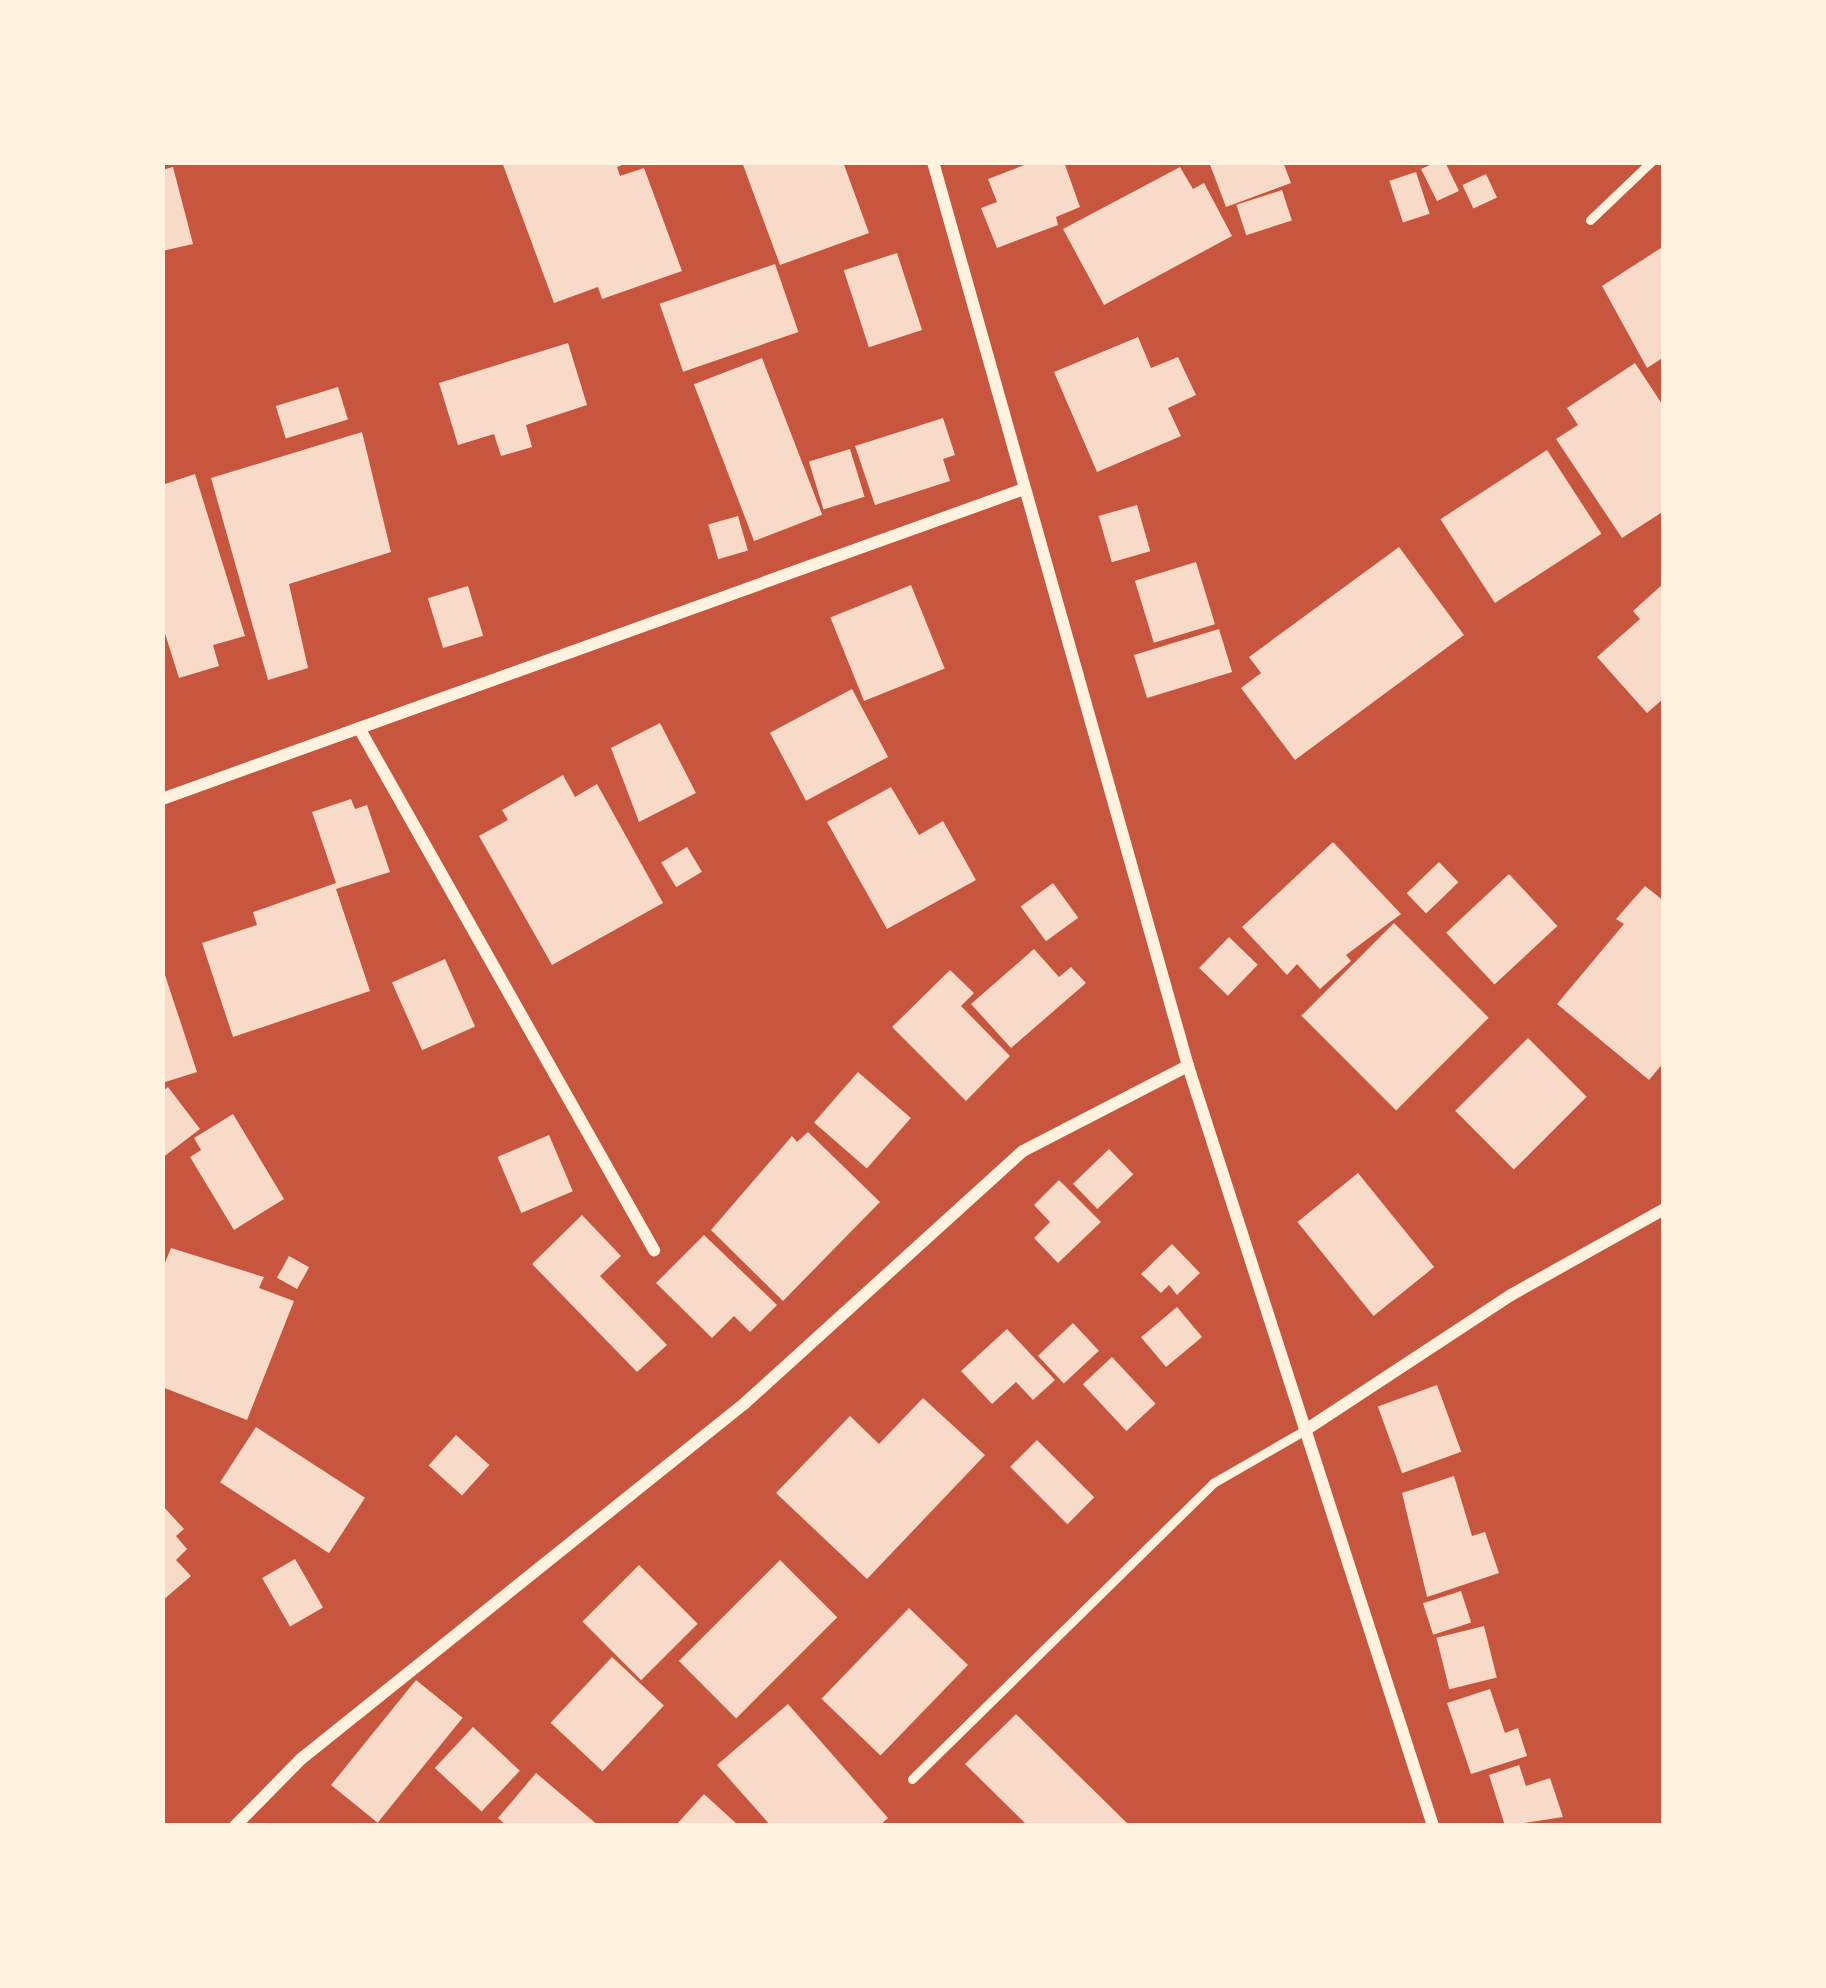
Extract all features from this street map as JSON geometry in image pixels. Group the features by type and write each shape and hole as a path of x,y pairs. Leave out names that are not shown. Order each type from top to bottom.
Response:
{"street":[{"path":"933,162 1188,1066 1432,1826"},
{"path":"162,799 1024,489"},
{"path":"358,728 654,1250"},
{"path":"235,1826 301,1759 745,1403 1023,1151 1188,1066"},
{"path":"1306,1429 1510,1295 1664,1209"}],"lane":[{"path":"1590,220 1652,162"},
{"path":"912,1779 1213,1483 1306,1429"}],"building":[{"path":"502,162 630,162 617,167 620,176 644,168 682,271 602,299 598,287 554,303"},
{"path":"742,162 843,162 869,233 780,265"},
{"path":"1032,162 1064,162 1080,207 1056,217 1058,225 997,248 981,208 997,202 988,179"},
{"path":"1209,162 1283,162 1291,183 1226,207"},
{"path":"1445,162 1459,191 1437,201 1421,169"},
{"path":"173,167 193,244 162,251 162,170"},
{"path":"1180,167 1193,189 1204,183 1232,236 1104,305 1063,229"},
{"path":"1416,172 1430,214 1403,222 1389,181"},
{"path":"1486,174 1497,198 1473,209 1462,185"},
{"path":"1282,190 1292,220 1246,235 1236,205"},
{"path":"1664,246 1664,357 1647,368 1602,286"},
{"path":"897,253 922,330 869,347 844,270"},
{"path":"775,264 798,332 683,372 660,304"},
{"path":"1138,337 1151,368 1178,357 1196,395 1168,408 1181,436 1097,472 1054,372"},
{"path":"568,343 587,405 526,425 532,447 501,456 494,434 458,445 439,383"},
{"path":"762,358 822,515 754,541 694,384"},
{"path":"1635,363 1664,407 1664,511 1622,538 1556,439 1578,425 1567,408"},
{"path":"338,387 348,420 286,439 276,406"},
{"path":"943,418 955,455 943,459 950,481 875,505 855,446"},
{"path":"362,432 391,552 289,584 308,668 268,680 211,478"},
{"path":"850,449 865,497 823,509 809,462"},
{"path":"1547,450 1601,534 1495,603 1440,519"},
{"path":"195,474 245,636 213,645 219,666 179,678 162,624 162,485"},
{"path":"1137,505 1150,551 1112,562 1099,516"},
{"path":"738,516 748,551 718,559 708,525"},
{"path":"1399,547 1464,635 1295,760 1241,688 1261,673 1249,657"},
{"path":"1196,562 1215,624 1154,643 1135,581"},
{"path":"1664,583 1664,698 1647,713 1597,657 1640,619 1633,611"},
{"path":"911,585 945,668 864,701 830,618"},
{"path":"468,586 483,636 443,648 428,598"},
{"path":"1219,629 1232,672 1147,698 1134,655"},
{"path":"852,689 888,757 806,801 770,733"},
{"path":"660,723 696,793 639,822 611,748"},
{"path":"563,775 575,797 597,784 663,903 552,965 479,836 508,820 502,810"},
{"path":"891,787 919,835 943,821 976,880 887,929 827,822"},
{"path":"351,799 355,809 367,805 390,872 336,889 370,991 233,1037 202,943 257,925 253,912 336,883 312,812"},
{"path":"1333,842 1401,914 1346,955 1351,961 1320,989 1297,964 1287,975 1242,927"},
{"path":"687,847 702,872 676,887 661,862"},
{"path":"1439,862 1458,882 1426,913 1407,893"},
{"path":"1509,874 1557,926 1495,985 1446,933"},
{"path":"1053,883 1078,918 1046,941 1021,907"},
{"path":"1645,886 1664,901 1664,1062 1649,1080 1557,1004 1624,924 1616,919"},
{"path":"1394,923 1489,1018 1396,1110 1301,1016"},
{"path":"1229,937 1258,965 1228,996 1199,968"},
{"path":"1034,949 1059,977 1071,967 1086,983 1011,1048 971,1004"},
{"path":"445,959 475,1027 422,1050 392,983"},
{"path":"162,966 197,1072 162,1083"},
{"path":"950,970 974,993 961,1006 1010,1056 966,1101 892,1027"},
{"path":"1528,1038 1587,1097 1514,1170 1455,1111"},
{"path":"858,1072 911,1118 867,1168 814,1123"},
{"path":"168,1087 200,1129 162,1158 162,1092"},
{"path":"233,1114 284,1199 234,1230 190,1157 201,1150 194,1138"},
{"path":"808,1132 880,1202 783,1301 711,1230 792,1136 797,1142"},
{"path":"549,1135 573,1191 521,1213 497,1157"},
{"path":"1109,1149 1133,1174 1097,1209 1073,1184"},
{"path":"1358,1173 1434,1267 1374,1316 1297,1222"},
{"path":"1059,1180 1101,1222 1058,1263 1034,1238 1050,1222 1034,1205"},
{"path":"582,1215 621,1256 600,1276 667,1345 637,1372 532,1264"},
{"path":"704,1235 777,1305 750,1332 734,1316 712,1338 656,1283"},
{"path":"1172,1244 1200,1273 1177,1295 1169,1285 1161,1293 1141,1274"},
{"path":"171,1248 264,1277 259,1288 294,1301 247,1420 162,1387 162,1270"},
{"path":"289,1256 309,1267 297,1289 277,1278"},
{"path":"1177,1307 1202,1337 1166,1367 1141,1337"},
{"path":"1073,1323 1099,1351 1064,1384 1038,1356"},
{"path":"1007,1329 1055,1380 1033,1400 1016,1382 992,1404 961,1371"},
{"path":"1112,1357 1156,1404 1126,1431 1083,1384"},
{"path":"1437,1385 1461,1452 1402,1473 1378,1407"},
{"path":"923,1398 985,1455 867,1579 776,1493 850,1416 879,1444"},
{"path":"256,1427 365,1498 329,1553 220,1482"},
{"path":"456,1435 489,1465 462,1496 429,1465"},
{"path":"1037,1440 1094,1497 1067,1524 1010,1467"},
{"path":"1454,1476 1472,1536 1485,1532 1499,1573 1427,1597 1402,1493"},
{"path":"162,1505 184,1529 176,1536 187,1549 176,1560 191,1576 162,1601"},
{"path":"295,1559 323,1607 290,1626 262,1578"},
{"path":"780,1560 837,1617 736,1718 679,1661"},
{"path":"639,1565 698,1624 641,1680 582,1622"},
{"path":"1461,1591 1471,1622 1433,1635 1423,1603"},
{"path":"909,1608 968,1665 880,1756 821,1699"},
{"path":"1484,1626 1497,1677 1449,1689 1436,1638"},
{"path":"612,1657 664,1705 603,1771 551,1723"},
{"path":"416,1680 463,1718 378,1823 331,1785"},
{"path":"1490,1689 1505,1733 1518,1728 1527,1756 1471,1774 1447,1703"},
{"path":"788,1704 888,1818 879,1826 771,1826 717,1765"},
{"path":"1016,1714 1130,1826 1028,1826 965,1764"},
{"path":"473,1727 520,1771 482,1812 435,1768"},
{"path":"1519,1765 1526,1786 1550,1778 1563,1817 1505,1826 1489,1775"},
{"path":"536,1773 599,1826 507,1826 498,1818"},
{"path":"704,1794 739,1826 675,1826"}]}
